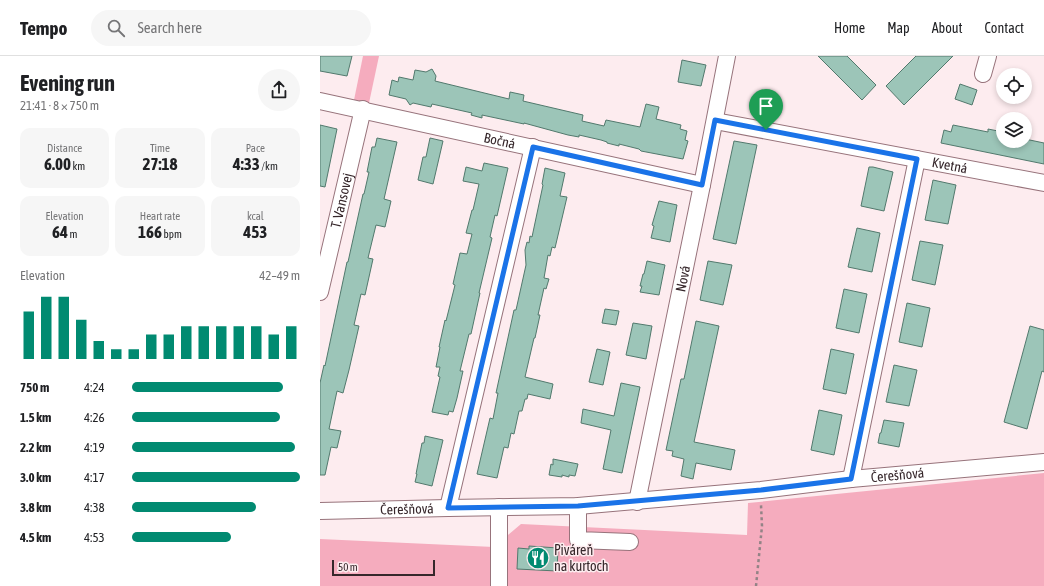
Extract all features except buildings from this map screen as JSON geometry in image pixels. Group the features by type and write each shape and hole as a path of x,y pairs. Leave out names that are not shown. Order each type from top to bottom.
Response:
{"street":[{"name":"Nová","path":"637,502 727,56"},
{"path":"983,74 988,56"},
{"name":"Bočná","path":"320,100 702,185"},
{"name":"T. Vansovej","path":"321,284 363,110"},
{"name":"Kvetná","path":"715,120 1044,183"},
{"path":"448,508 533,147"},
{"path":"851,479 917,159"},
{"name":"Čerešňová","path":"320,511 578,506 637,502 761,490 851,479 1044,462"},
{"path":"578,506 578,540 630,542"},
{"path":"498,586 499,507"}],"path":[{"path":"756,586 762,526 761,490"}],"shaded area":[{"path":"363,56 379,56 369,103 354,100"},
{"path":"1044,473 1044,586 320,586 320,539 494,547 521,524 747,535 748,503"}],"place":[{"name":"Piváreň na kurtoch","path":"538,558"}],"route":[{"path":"715,120 766,130 917,159 851,479 761,490 637,502 578,506 448,508 533,147 702,185 715,120"}]}
